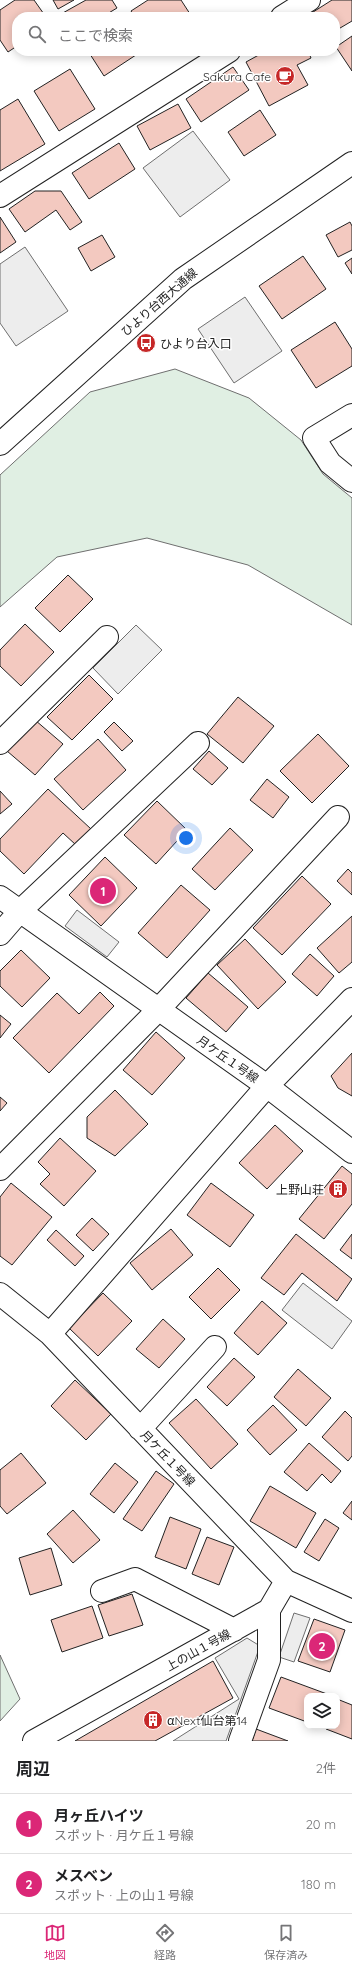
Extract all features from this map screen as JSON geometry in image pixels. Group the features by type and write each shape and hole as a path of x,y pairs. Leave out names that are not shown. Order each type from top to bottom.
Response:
{"street":[{"path":"290,12 309,0"},
{"path":"0,196 221,56"},
{"name":"ひより台西大通線","path":"0,444 183,278 352,163"},
{"path":"352,415 314,438 330,463 352,481"},
{"path":"0,743 107,637"},
{"path":"0,934 19,912 198,743"},
{"path":"0,1169 158,1010 338,817"},
{"name":"月ケ丘１号線","path":"0,897 19,912 267,1086 50,1334"},
{"path":"352,999 267,1086 352,1152"},
{"name":"月ケ丘１号線","path":"0,1294 50,1334 286,1581"},
{"path":"140,1429 215,1347"},
{"path":"102,1591 135,1579 234,1630"},
{"path":"286,1581 352,1611"},
{"name":"上の山１号線","path":"34,1741 269,1610 286,1581"},
{"path":"240,1741 270,1660 269,1610"}],"green space":[{"path":"175,369 249,398 301,440 323,474 352,498 352,625 248,565 147,538 57,557 0,607 0,475 90,392"},
{"path":"0,1655 20,1699 0,1721"}],"shaded area":[{"path":"193,131 230,180 180,217 143,168"},
{"path":"25,247 68,311 16,346 0,323 0,264"},
{"path":"245,297 282,351 234,383 198,329"},
{"path":"136,625 162,650 118,694 93,668"},
{"path":"77,910 119,942 107,957 65,926"},
{"path":"303,1283 352,1321 332,1349 282,1310"},
{"path":"294,1613 310,1618 294,1662 279,1657"},
{"path":"247,1638 260,1646 226,1741 173,1741 239,1699 215,1658"}],"building":[{"path":"15,0 34,0 42,12 12,12 12,49 8,52 0,40 0,10"},
{"path":"53,0 74,0 58,9"},
{"path":"86,0 112,0 117,8 110,12 65,12"},
{"path":"148,0 181,0 189,12 132,12 131,11"},
{"path":"332,0 352,0 352,21 340,28 340,12 313,12"},
{"path":"352,36 352,71 340,53 340,44"},
{"path":"91,56 134,56 104,76"},
{"path":"257,56 310,56 311,58 297,65 308,85 269,106 246,62"},
{"path":"233,67 249,90 201,122 186,99"},
{"path":"70,69 95,109 59,131 34,91"},
{"path":"18,99 45,144 0,171 0,110"},
{"path":"178,104 191,128 150,150 137,126"},
{"path":"260,110 276,135 244,156 228,132"},
{"path":"119,143 135,169 89,199 72,173"},
{"path":"35,191 61,191 82,222 70,230 56,210 25,232 9,209"},
{"path":"0,217 16,242 0,253"},
{"path":"350,222 352,226 352,250 338,257 326,235"},
{"path":"102,235 115,257 91,271 78,248"},
{"path":"303,256 326,289 282,319 259,286"},
{"path":"352,258 352,274 345,263"},
{"path":"335,322 352,349 352,366 316,388 291,350"},
{"path":"68,575 93,599 60,632 35,608"},
{"path":"25,624 54,652 21,686 0,666 0,650"},
{"path":"89,675 113,699 72,740 47,717"},
{"path":"238,697 274,726 243,763 207,734"},
{"path":"35,720 63,744 35,775 7,751"},
{"path":"114,722 133,741 122,751 104,732"},
{"path":"318,734 349,766 312,803 280,771"},
{"path":"98,739 126,770 83,810 54,779"},
{"path":"209,751 228,768 212,785 193,769"},
{"path":"267,779 289,797 273,818 250,800"},
{"path":"48,789 91,829 76,845 63,833 24,874 0,851 0,839"},
{"path":"0,791 12,804 0,814"},
{"path":"157,801 187,830 156,864 124,835"},
{"path":"230,828 253,850 215,890 192,869"},
{"path":"105,857 137,888 101,926 69,895"},
{"path":"348,869 352,873 352,895 337,881"},
{"path":"302,876 331,904 282,955 253,928"},
{"path":"181,885 210,910 167,958 138,933"},
{"path":"352,916 352,962 339,973 317,948"},
{"path":"245,939 286,982 258,1009 217,965"},
{"path":"21,950 50,978 22,1007 0,986 0,971"},
{"path":"310,954 334,976 317,996 292,974"},
{"path":"208,973 248,1007 226,1032 186,998"},
{"path":"100,992 114,1006 49,1073 13,1038 57,993 79,1014"},
{"path":"0,1015 11,1024 0,1038"},
{"path":"156,1032 185,1058 152,1095 123,1070"},
{"path":"352,1053 352,1096 338,1088 331,1076"},
{"path":"115,1090 148,1124 115,1156 87,1138 87,1117"},
{"path":"0,1097 7,1103 0,1111"},
{"path":"275,1125 303,1151 267,1189 239,1163"},
{"path":"60,1138 96,1171 64,1206 40,1184 50,1174 38,1162"},
{"name":"上野山荘","path":"342,1166 352,1174 352,1204 324,1239 299,1219"},
{"path":"11,1183 52,1217 12,1265 0,1256 0,1197"},
{"path":"211,1183 254,1215 230,1247 187,1215"},
{"path":"92,1218 109,1234 93,1251 76,1235"},
{"path":"171,1229 193,1255 152,1290 130,1263"},
{"path":"56,1230 84,1256 75,1266 47,1240"},
{"path":"296,1234 352,1279 337,1301 302,1273 284,1295 261,1278"},
{"path":"352,1234 352,1259 340,1250"},
{"path":"218,1268 240,1290 211,1319 189,1297"},
{"path":"103,1293 132,1321 98,1356 69,1328"},
{"path":"262,1301 287,1323 258,1355 234,1333"},
{"path":"163,1319 185,1339 159,1368 136,1349"},
{"path":"234,1358 255,1377 227,1406 207,1387"},
{"path":"298,1369 331,1398 306,1426 274,1397"},
{"path":"75,1380 111,1414 86,1440 51,1406"},
{"path":"196,1399 238,1444 211,1469 169,1423"},
{"path":"273,1405 297,1430 270,1455 247,1430"},
{"path":"345,1411 352,1418 352,1456 348,1461 322,1437"},
{"path":"309,1443 341,1471 331,1483 322,1474 307,1491 284,1472"},
{"path":"21,1453 46,1483 7,1514 0,1506 0,1470"},
{"path":"115,1463 138,1482 114,1513 90,1494"},
{"path":"156,1471 174,1484 142,1531 123,1519"},
{"path":"270,1486 316,1513 296,1548 250,1521"},
{"path":"352,1501 352,1520 343,1513"},
{"path":"73,1510 100,1540 73,1563 47,1534"},
{"path":"170,1517 201,1529 186,1569 155,1557"},
{"path":"325,1519 339,1528 319,1561 304,1552"},
{"path":"207,1537 234,1547 219,1585 192,1574"},
{"path":"51,1548 62,1585 30,1595 19,1558"},
{"path":"132,1594 143,1625 109,1636 98,1605"},
{"path":"92,1606 103,1638 62,1652 51,1620"},
{"path":"314,1619 345,1630 330,1672 298,1661"},
{"name":"αNext仙台第14","path":"213,1661 233,1698 155,1741 75,1741"},
{"path":"281,1677 324,1693 304,1693 304,1721 269,1708"},
{"path":"340,1700 352,1705 352,1739 326,1729 340,1729"},
{"path":"256,1729 288,1741 252,1741"}],"place":[{"name":"Sakura Cafe","path":"285,76"},
{"name":"ひより台入口","path":"146,343"},
{"name":"月ヶ丘ハイツ","path":"103,891"},
{"name":"上野山荘","path":"338,1189"},
{"name":"メスベン","path":"322,1646"},
{"name":"αNext仙台第14","path":"153,1720"}]}
